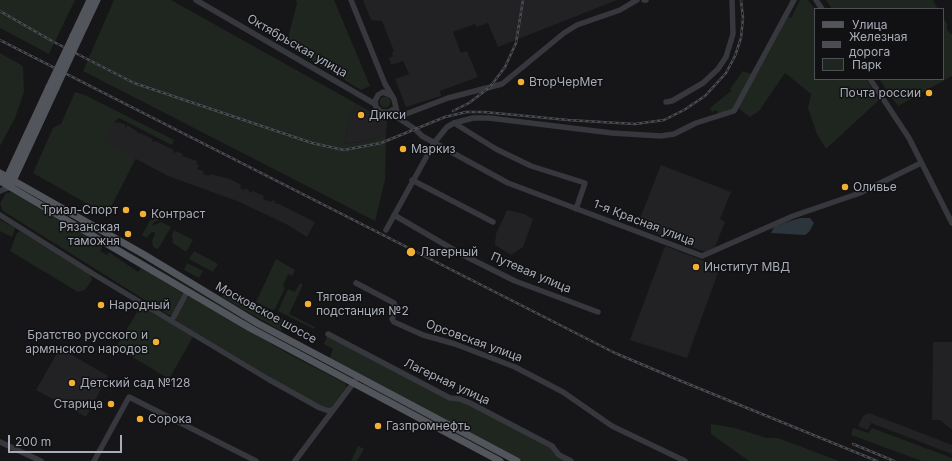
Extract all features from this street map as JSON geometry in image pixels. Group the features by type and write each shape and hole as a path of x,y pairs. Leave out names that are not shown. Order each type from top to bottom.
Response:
{"main road":[{"path":"7,182 53,88 76,37 90,0"},
{"path":"76,37 97,0"},
{"name":"Московское шоссе","path":"0,173 7,182 187,292 354,384 500,461"},
{"name":"Московское шоссе","path":"7,182 143,254 257,323 517,461"}],"street":[{"name":"Октябрьская улица","path":"196,0 366,99 375,101"},
{"path":"351,0 385,84 392,96 398,117 448,98 502,84 570,29 620,10 637,0"},
{"path":"666,102 672,101 704,83 718,69 726,57 733,34 732,0"},
{"path":"386,230 412,180 434,143 447,127 454,123 473,118 489,118 612,133 661,136 674,134 696,122 734,111 794,0"},
{"path":"871,80 909,138 952,223"},
{"path":"385,84 386,87 375,101 381,112 389,112 394,105"},
{"path":"383,92 392,96"},
{"name":"1-я Красная улица","path":"389,112 415,128 422,136 508,183 702,256 793,216 860,193 921,163"},
{"path":"454,123 496,148 531,166 585,183 576,209"},
{"path":"412,180 493,222"},
{"path":"0,191 7,182"},
{"path":"0,215 95,275 320,408 329,411 334,409"},
{"name":"Путевая улица","path":"394,215 461,254 515,281 598,312"},
{"name":"Орсовская улица","path":"356,283 394,303 396,309 392,319 394,322 423,335 455,344 515,367 563,392 612,426 685,461"},
{"path":"172,320 187,292"},
{"name":"Лагерная улица","path":"328,334 450,398 470,403 552,446 556,451 571,461"},
{"path":"295,461 359,376"},
{"path":"94,461 129,397 256,461"},
{"path":"0,442 41,461"}],"shaded area":[{"path":"363,0 617,0 498,47 488,23 476,27 475,24 453,32 461,53 467,51 478,77 440,91 441,96 406,107 395,79 409,74 403,61 391,65 389,58 393,56 392,52 394,51 382,21 371,20"},
{"path":"357,104 387,121 386,134 370,141 344,144 350,117"},
{"path":"114,122 125,124 125,128 127,125 138,132 137,134 140,133 153,139 152,141 154,142 155,141 174,150 173,152 175,153 176,151 183,154 182,156 197,161 196,164 199,165 197,169 204,171 203,174 209,176 210,174 230,179 241,185 240,188 244,190 246,188 251,193 253,191 264,196 263,199 271,202 272,200 275,201 274,203 315,222 307,237 286,224 237,201 168,176 104,142"},
{"path":"661,165 731,192 720,219 725,222 715,247 705,252 637,226"},
{"path":"507,210 524,214 533,219 523,247 511,255 495,245 496,234"},
{"path":"800,218 810,218 814,223 809,232 805,235 771,233 774,227 784,223"},
{"path":"665,246 720,267 687,358 630,340"},
{"path":"933,342 952,342 952,430 940,420 932,420"},
{"name":"Детский сад №128","path":"60,348 108,376 86,417 36,390"},
{"path":"869,413 952,445 952,454 871,423 868,430 858,426 863,416"}],"green space":[{"path":"0,0 75,0 49,54 0,28"},
{"path":"114,0 171,0 357,104 350,117 344,144 370,141 386,134 385,180 375,221 83,71"},
{"path":"296,0 334,0 370,86 361,90 286,45 297,3"},
{"path":"800,0 808,0 814,8 814,80 867,80 879,100 826,149 817,134 808,108 811,94 785,73 759,111 750,117 738,108 719,115 716,110 712,112 710,108 731,91 730,89 743,71 756,76 788,17 791,18"},
{"path":"826,0 933,0 937,8 831,8"},
{"path":"944,19 947,24 947,30 952,35 952,76 898,106 880,80 944,80"},
{"path":"0,53 23,66 24,92 15,118 0,146"},
{"path":"75,92 85,95 174,140 172,145 119,118 114,122 105,142 136,158 107,215 33,173 53,128 61,124"},
{"path":"383,97 387,97 389,98 389,106 383,107 380,104 380,100"},
{"path":"11,192 103,246 100,251 107,255 109,252 138,272 141,268 182,292 183,294 172,315 169,315 3,211 0,204 6,193"},
{"path":"155,212 158,214 159,220 154,222 152,226 161,222 171,227 158,249 153,247 152,241 155,233 152,232 146,238 142,235"},
{"path":"0,220 15,228 12,237 0,231"},
{"path":"85,226 252,324 352,377 251,325"},
{"path":"174,230 193,240 186,252 173,243 172,235"},
{"path":"20,231 90,274 92,280 85,290 78,292 10,251 17,233"},
{"path":"194,251 218,264 213,272 189,259"},
{"path":"276,259 295,270 292,276 288,274 283,286 285,288 275,309 272,310 256,302"},
{"path":"187,263 203,271 199,278 184,270"},
{"path":"300,283 302,284 302,287 289,314 315,327 314,329 278,311 288,289 295,292"},
{"path":"224,293 282,318 283,320 280,327 282,329 281,331 222,297"},
{"path":"190,296 287,353 345,383 347,389 334,407 330,409 320,407 289,389 177,321 175,318 186,298"},
{"path":"142,304 194,335 169,379 116,347"},
{"path":"328,334 450,398 460,399 556,451 571,461 523,461 359,376 329,360 333,349 324,344"},
{"path":"364,383 509,461 363,385"},
{"path":"711,424 735,428 767,438 778,438 839,461 749,461 711,434"},
{"path":"853,428 868,433 872,428 952,458 952,461 922,461 851,435"},
{"path":"358,446 364,449 357,461 351,461"}],"railway":[{"path":"453,111 469,103 490,87 505,67 516,43 523,0"},
{"path":"0,11 52,41 134,83 312,143 344,150 381,143 445,117 466,112 484,112 568,120 635,124 664,120 684,110 705,96 726,73 735,56 741,38 743,18 741,0"},
{"path":"0,40 615,353 877,461"},
{"path":"853,444 894,461"}],"place":[{"name":"ВторЧерМет","path":"521,82"},
{"name":"Почта россии","path":"929,93"},
{"name":"Дикси","path":"361,115"},
{"name":"Маркиз","path":"403,149"},
{"name":"Оливье","path":"845,187"},
{"name":"Триал-Спорт","path":"126,210"},
{"name":"Контраст","path":"143,214"},
{"name":"Рязанская таможня","path":"128,234"},
{"name":"Лагерный","path":"411,252"},
{"name":"Институт МВД","path":"696,267"},
{"name":"Тяговая подстанция №2","path":"308,304"},
{"name":"Народный","path":"101,305"},
{"name":"Братство русского и армянского народов","path":"156,342"},
{"name":"Детский сад №128","path":"72,383"},
{"name":"Старица","path":"111,404"},
{"name":"Сорока","path":"140,419"},
{"name":"Газпромнефть","path":"378,426"}]}
